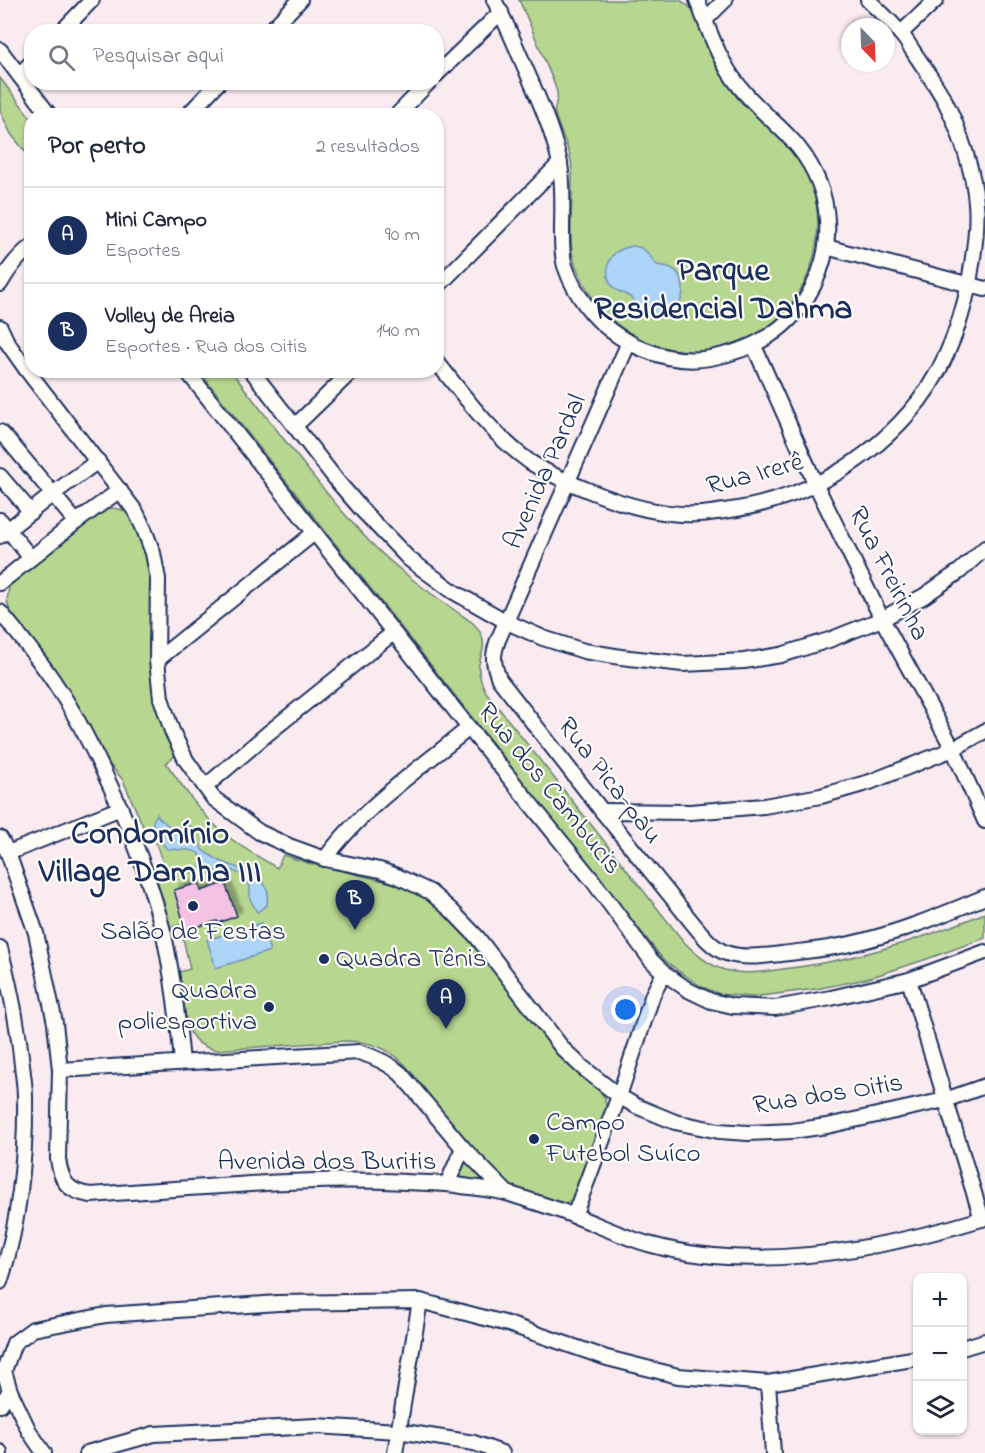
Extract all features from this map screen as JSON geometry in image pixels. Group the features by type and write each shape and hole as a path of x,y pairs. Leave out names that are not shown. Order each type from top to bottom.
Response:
{"street":[{"path":"69,24 92,0"},
{"path":"277,24 300,0"},
{"path":"444,66 498,6 553,137 560,163 562,246 565,264 575,291 588,309 609,330 629,342 662,355 684,358 706,359 728,355 754,346 768,338 800,308 812,290 820,270 828,227 826,205 820,184 810,165 798,147 739,87 724,65 697,0"},
{"path":"705,20 725,0"},
{"name":"Rua Irerê","path":"444,371 503,439 531,462 568,482 615,501 662,512 698,514 745,508 782,498 816,485 861,457 894,428 919,400 943,361 959,323 970,285 976,241 976,203 970,168 945,101 901,33 868,0"},
{"path":"901,33 936,0"},
{"path":"0,50 24,82"},
{"path":"19,75 24,70"},
{"path":"30,90 44,108"},
{"path":"195,108 211,90"},
{"path":"404,108 421,90"},
{"path":"444,280 560,163"},
{"path":"826,247 985,289"},
{"path":"0,284 7,272 24,253"},
{"name":"Rua dos Oitis","path":"0,327 7,342 24,366"},
{"name":"Avenida Pardal","path":"507,622 629,342"},
{"name":"Rua Freirinha","path":"754,346 816,485 882,619 953,749 985,821"},
{"name":"Rua dos Oitis","path":"33,378 120,490 136,512 144,529 153,553 158,579 157,660 161,698 172,731 186,760 213,798 260,832 289,846 325,859 380,870 430,892 477,937 563,1049 582,1067 619,1096 636,1106 675,1122 719,1131 748,1133 792,1131 827,1126 945,1100 985,1086"},
{"name":"Rua dos Cambucis","path":"192,378 393,633 593,881 651,960 664,973 688,990 711,1001 733,1006 775,1008 909,980 985,952"},
{"path":"257,378 356,504 409,559 454,592 507,622 543,638 584,651 683,664 744,661 781,656 882,619 924,596 960,570 985,548"},
{"path":"295,426 345,378"},
{"path":"0,432 54,493 76,522"},
{"path":"31,558 3,529 31,512 98,461"},
{"path":"0,476 31,512"},
{"path":"0,583 120,490"},
{"path":"157,660 314,533"},
{"path":"0,612 58,687 92,747 121,808 150,885 164,934 173,983 182,1062"},
{"name":"Rua Pica-pau","path":"507,622 494,653 494,666 499,679 602,812 706,939 726,952 740,956 763,956 851,944 908,927 985,897"},
{"path":"205,787 393,633"},
{"path":"325,859 358,821 469,728"},
{"path":"602,812 690,812 764,806 821,796 870,782 953,749 985,731"},
{"path":"8,853 121,808"},
{"path":"0,838 8,853 36,933 55,1023 60,1070 359,1052 392,1065 463,1148 507,1193"},
{"path":"0,948 20,1044 25,1095 18,1203 0,1282"},
{"path":"574,1216 619,1096 653,994 664,973"},
{"path":"909,980 983,1218"},
{"name":"Avenida dos Buritis","path":"60,1070 58,1158 60,1173 64,1180 79,1193 91,1195 286,1181 330,1180 447,1184 507,1193 650,1245 723,1258 805,1255 893,1242 983,1218"},
{"path":"447,1184 463,1148"},
{"path":"395,1453 420,1301"},
{"path":"44,1453 29,1431 9,1391 4,1371 14,1343 33,1329 106,1316 267,1304 420,1301 508,1324 607,1358 678,1376 768,1383 913,1359"},
{"path":"967,1347 985,1341"},
{"path":"768,1383 773,1453"},
{"path":"0,1405 9,1391"},
{"path":"87,1453 154,1434 316,1426 399,1431 474,1443 502,1453"}],"green space":[{"path":"519,0 680,0 693,10 731,89 743,104 779,136 799,159 815,196 818,216 817,237 814,257 807,276 787,309 764,331 742,342 716,349 700,352 673,350 647,342 623,329 596,304 579,274 573,255 571,161 555,114 557,92"},
{"path":"0,78 24,109 24,150 11,134 0,111"},
{"path":"205,378 236,378 315,479 369,541 432,595 476,626 483,642 479,671 486,692 684,942 703,959 719,968 739,972 761,972 835,961 936,932 985,913 985,938 866,979 816,989 752,997 720,994 702,987 662,958"},
{"path":"120,509 131,516 147,556 152,583 150,666 157,700 176,755 166,763 195,803 215,825 237,843 277,868 283,855 401,885 425,897 446,913 569,1063 605,1098 606,1108 579,1193 574,1198 560,1204 550,1202 505,1183 480,1159 406,1066 375,1045 344,1041 215,1050 200,1044 191,1034 186,1021 179,972 190,969 180,925 170,927 156,876 166,872 151,829 145,831 123,780 110,765 79,710 44,657 11,615 7,601 9,586 100,510"},
{"path":"465,1163 481,1175 478,1183 459,1176 460,1169"}],"water":[{"path":"632,246 644,250 657,265 671,268 678,274 683,287 682,296 675,310 670,314 659,318 648,316 630,297 615,289 610,283 608,270 612,256 619,250"},
{"path":"157,814 173,829 188,825 195,831 202,850 220,861 261,877 268,892 267,905 257,912 250,899 250,886 240,874 226,867 196,878 191,870 204,866 199,854 190,850 167,849 154,833 153,821"},
{"path":"261,923 270,951 216,968 207,940"}],"building":[{"path":"199,883 201,891 225,883 237,916 186,930 174,890"}],"place":[{"name":"Salão de Festas","path":"193,906"},
{"name":"Volley de Areia","path":"355,930"},
{"name":"Quadra Tênis","path":"324,959"},
{"name":"Quadra poliesportiva","path":"269,1007"},
{"name":"Mini Campo","path":"446,1029"},
{"name":"Campo Futebol Suíco","path":"534,1139"}],"district":[{"name":"Parque Residencial Dahma","path":"723,291"},
{"name":"Condomínio Village Damha III","path":"150,854"}]}
